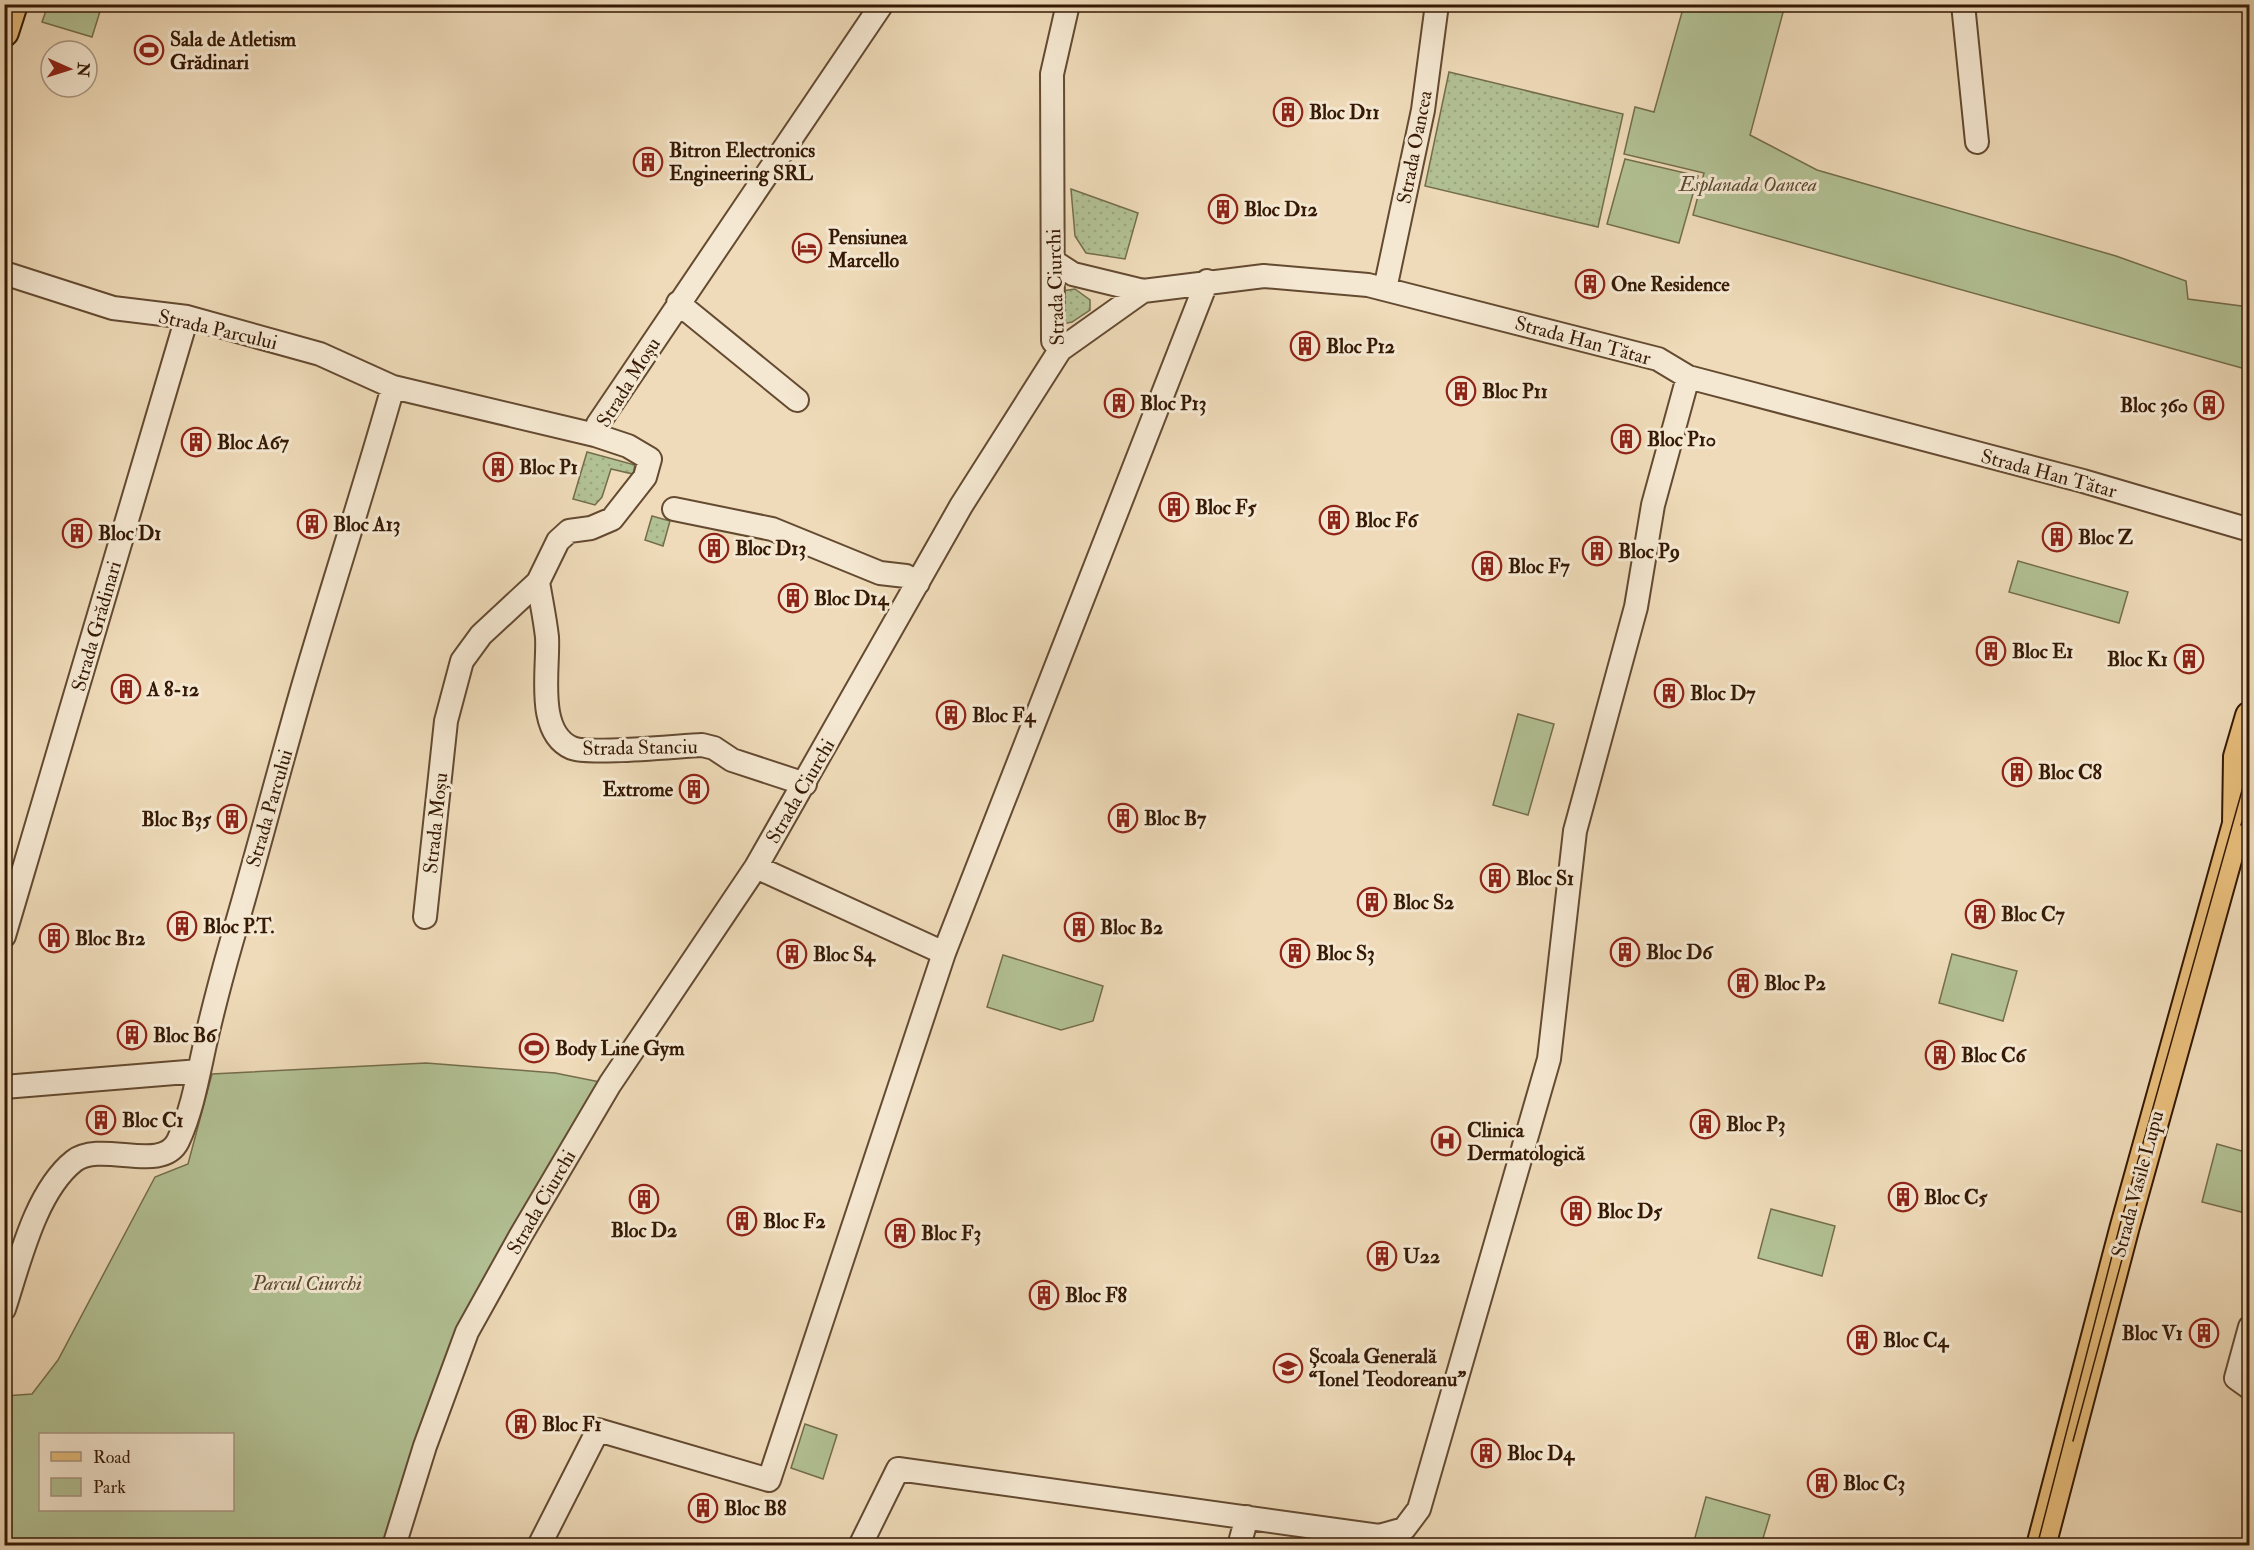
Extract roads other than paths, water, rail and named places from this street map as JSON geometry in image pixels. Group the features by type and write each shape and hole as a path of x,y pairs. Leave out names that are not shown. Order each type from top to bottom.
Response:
{"main road":[{"path":"4,32 13,4"},
{"name":"Strada Vasile Lupu","path":"2040,1545 2125,1226 2243,814 2238,757 2250,717"}],"street":[{"name":"Strada Moșu","path":"425,917 446,721 462,661 481,635 538,582 558,541 569,531 591,528 612,519 645,477 650,459 628,446 595,435 598,424 882,4"},
{"name":"Strada Ciurchi","path":"394,1545 425,1446 467,1332 547,1188 610,1084 756,867 961,506 1060,350 1053,341 1052,74 1068,4"},
{"name":"Strada Oancea","path":"1385,289 1423,110 1437,4"},
{"path":"1963,4 1977,142"},
{"path":"1053,261 1073,274 1143,291"},
{"name":"Strada Parcului","path":"4,273 113,308 187,317 320,354 393,387 595,435"},
{"name":"Strada Han Tătar","path":"1060,350 1143,291 1208,281 1264,276 1320,279 1385,289 1658,359 1688,377 2083,481 2250,530"},
{"path":"539,1545 598,1430 769,1480 944,953 1208,281"},
{"path":"678,303 797,400"},
{"name":"Strada Grădinari","path":"4,936 187,317"},
{"path":"860,1545 898,1469 1379,1536 1404,1529 1419,1509 1549,1059 1575,831 1636,607 1653,505 1688,377"},
{"name":"Strada Parcului","path":"4,1309 30,1231 45,1199 61,1174 75,1160 90,1153 160,1156 174,1150 184,1126 217,989 304,684 393,387"},
{"path":"674,509 772,529 880,573 906,576 918,583"},
{"name":"Strada Stanciu","path":"538,582 547,638 545,693 551,722 560,740 574,749 594,750 702,745 714,748 732,760 805,784"},
{"path":"756,867 944,953"},
{"path":"4,1087 199,1071"},
{"path":"2250,1327 2236,1378 2250,1388"},
{"path":"1239,1545 1247,1517"}],"tram line":[{"path":"2037,1546 2120,1225 2250,762"},
{"path":"2241,825 2250,798"},
{"path":"2073,1441 2162,1111"}],"place":[{"name":"Sala de Atletism Grădinari","path":"149,50"},
{"name":"Bloc D11","path":"1288,112"},
{"name":"Bitron Electronics Engineering SRL","path":"648,162"},
{"name":"Bloc D12","path":"1223,209"},
{"name":"Pensiunea Marcello","path":"807,248"},
{"name":"One Residence","path":"1590,284"},
{"name":"Bloc P12","path":"1305,346"},
{"name":"Bloc P11","path":"1461,391"},
{"name":"Bloc P13","path":"1119,403"},
{"name":"Bloc 360","path":"2209,405"},
{"name":"Bloc P10","path":"1626,439"},
{"name":"Bloc A67","path":"196,442"},
{"name":"Bloc P1","path":"498,467"},
{"name":"Bloc F5","path":"1174,507"},
{"name":"Bloc F6","path":"1334,520"},
{"name":"Bloc A13","path":"312,524"},
{"name":"Bloc D1","path":"77,533"},
{"name":"Bloc Z","path":"2057,537"},
{"name":"Bloc D13","path":"714,548"},
{"name":"Bloc P9","path":"1597,551"},
{"name":"Bloc F7","path":"1487,566"},
{"name":"Bloc D14","path":"793,598"},
{"name":"Bloc E1","path":"1991,651"},
{"name":"Bloc K1","path":"2189,659"},
{"name":"A 8-12","path":"126,689"},
{"name":"Bloc D7","path":"1669,693"},
{"name":"Bloc F4","path":"951,715"},
{"name":"Bloc C8","path":"2017,772"},
{"name":"Extrome","path":"694,789"},
{"name":"Bloc B7","path":"1123,818"},
{"name":"Bloc B35","path":"232,819"},
{"name":"Bloc S1","path":"1495,878"},
{"name":"Bloc S2","path":"1372,902"},
{"name":"Bloc C7","path":"1980,914"},
{"name":"Bloc P.T.","path":"182,926"},
{"name":"Bloc B2","path":"1079,927"},
{"name":"Bloc B12","path":"54,938"},
{"name":"Bloc D6","path":"1625,952"},
{"name":"Bloc S3","path":"1295,953"},
{"name":"Bloc S4","path":"792,954"},
{"name":"Bloc P2","path":"1743,983"},
{"name":"Bloc B6","path":"132,1035"},
{"name":"Body Line Gym","path":"534,1048"},
{"name":"Bloc C6","path":"1940,1055"},
{"name":"Bloc C1","path":"101,1120"},
{"name":"Bloc P3","path":"1705,1124"},
{"name":"Clinica Dermatologică","path":"1446,1141"},
{"name":"Bloc C5","path":"1903,1197"},
{"name":"Bloc D2","path":"644,1199"},
{"name":"Bloc D5","path":"1576,1211"},
{"name":"Bloc F2","path":"742,1221"},
{"name":"Bloc F3","path":"900,1233"},
{"name":"U22","path":"1382,1256"},
{"name":"Bloc F8","path":"1044,1295"},
{"name":"Bloc V1","path":"2204,1333"},
{"name":"Bloc C4","path":"1862,1340"},
{"name":"Școala Generală “Ionel Teodoreanu”","path":"1288,1368"},
{"name":"Bloc F1","path":"521,1424"},
{"name":"Bloc D4","path":"1486,1453"},
{"name":"Bloc C3","path":"1822,1483"},
{"name":"Bloc B8","path":"703,1508"}],"park label":[{"name":"Esplanada Oancea","path":"1748,184"},
{"name":"Parcul Ciurchi","path":"307,1283"}]}
